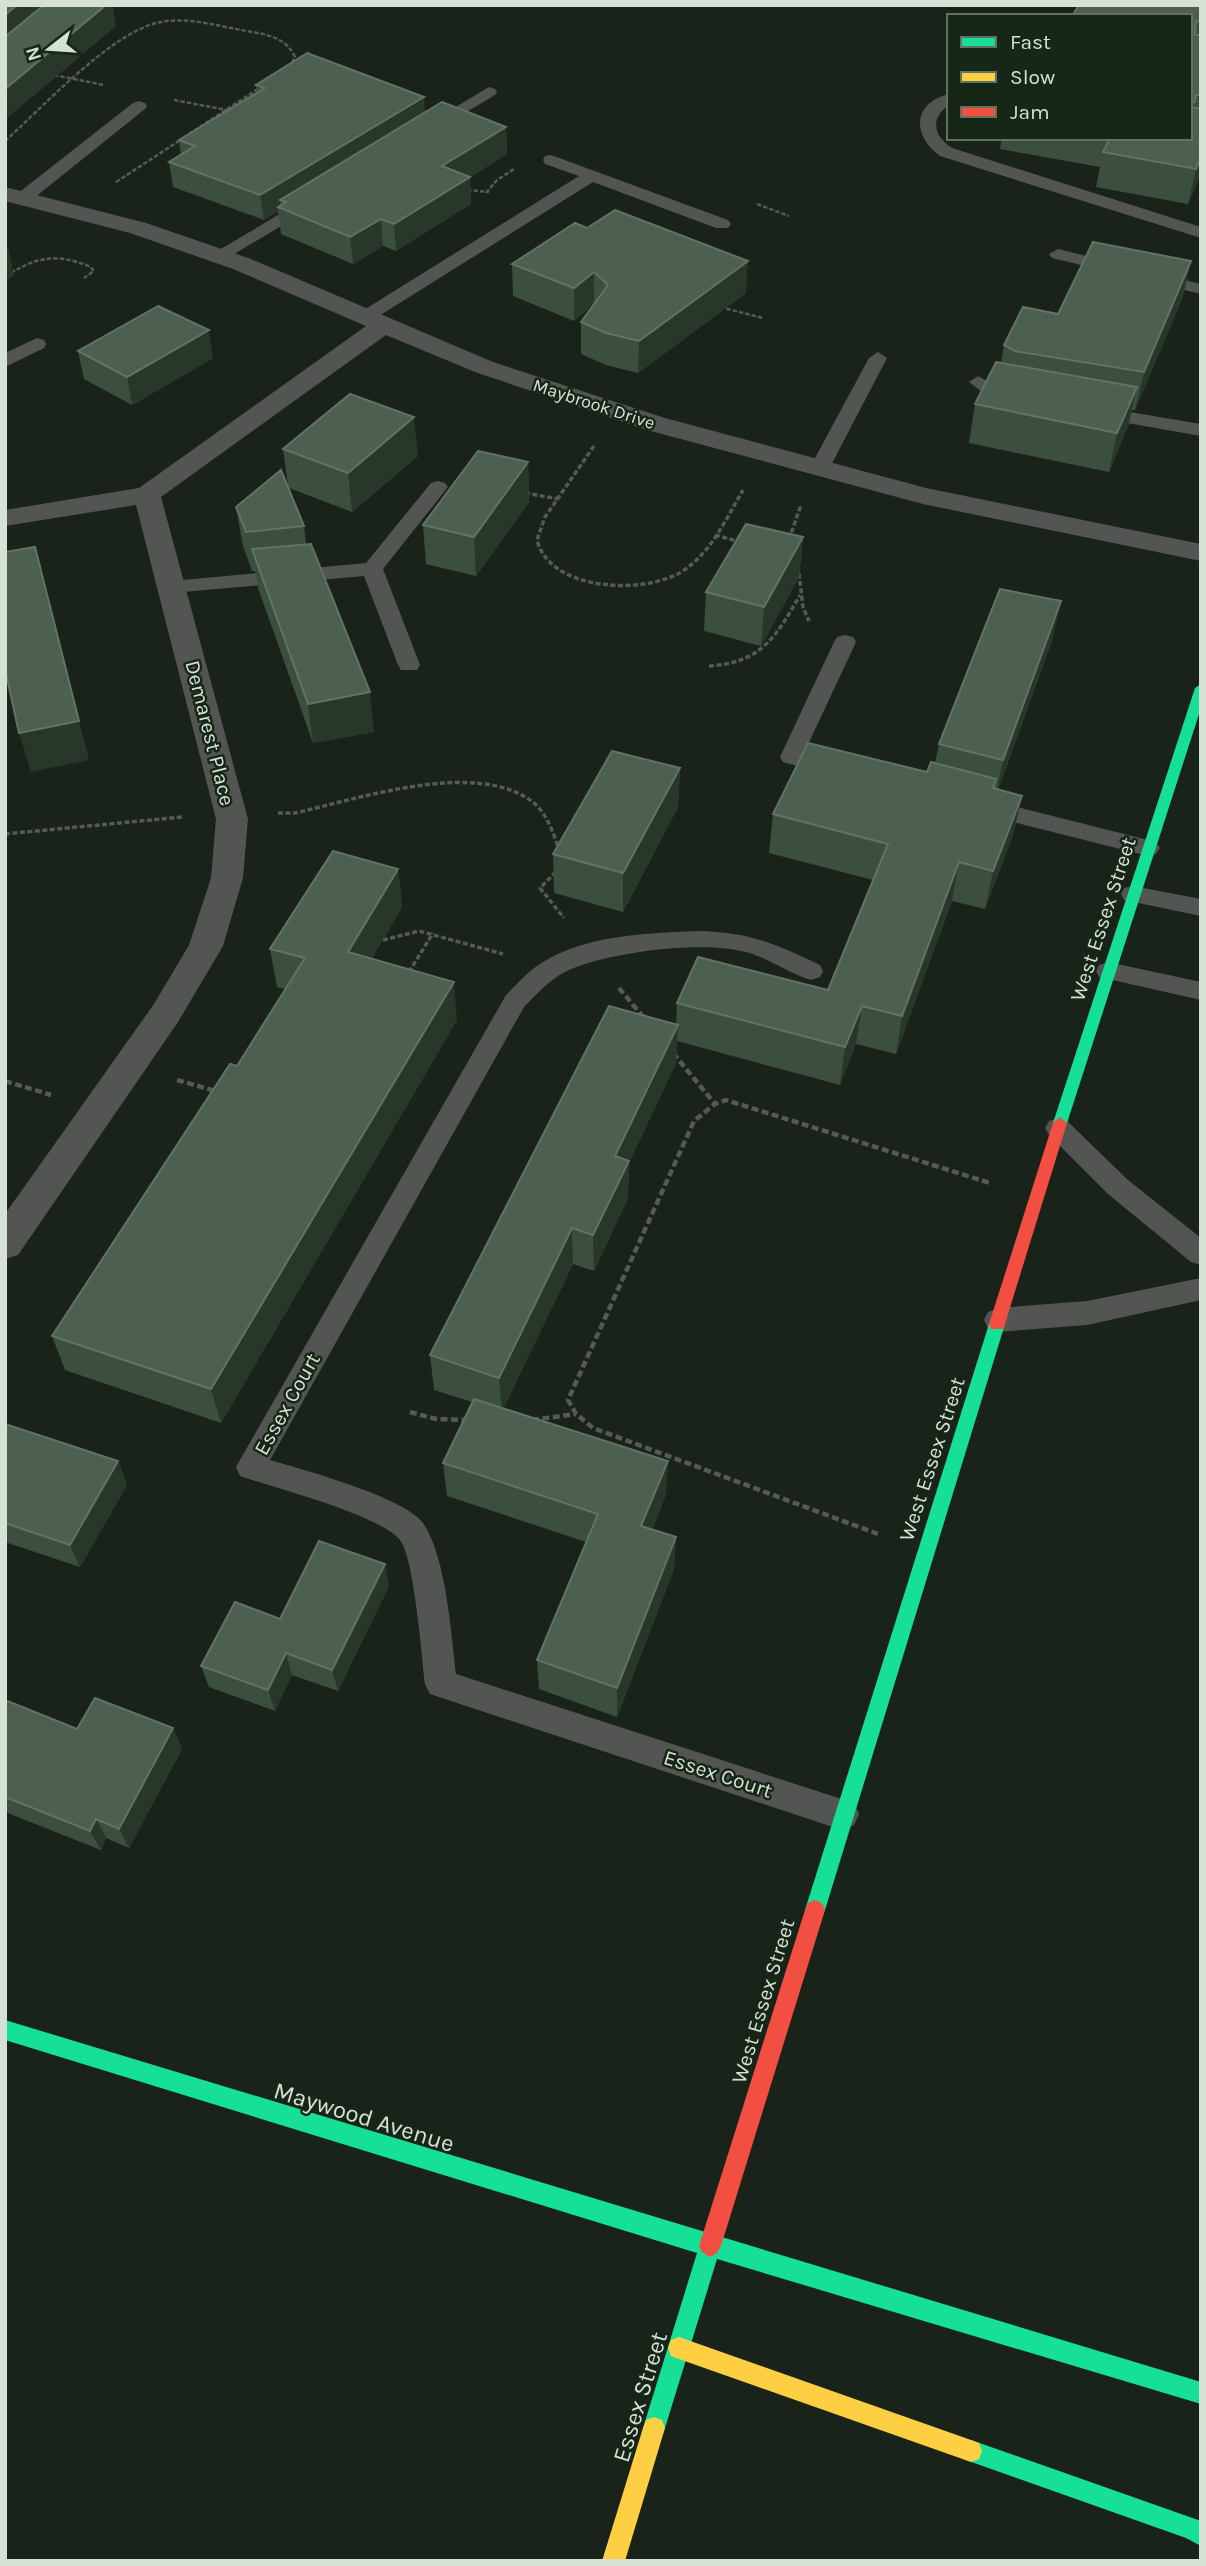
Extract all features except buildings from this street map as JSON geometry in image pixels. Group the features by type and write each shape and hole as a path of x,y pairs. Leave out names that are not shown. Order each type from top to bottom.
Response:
{"main road":[{"name":"West Essex Street","path":"710,2246 842,1814 1058,1128 1201,688"},
{"name":"Maywood Avenue","path":"5,2030 1201,2393"},
{"name":"Essex Street","path":"612,2561 710,2246"},
{"path":"678,2348 1180,2524 1201,2535"}],"street":[{"name":"Maybrook Drive","path":"14,196 138,228 218,256 484,367 752,452 923,496 1201,553"},
{"path":"5,517 147,495 374,321"},
{"name":"Demarest Place","path":"5,1244 166,1013 206,946 227,878 232,819 147,495"}],"lane":[{"path":"407,142 489,92"},
{"path":"947,100 936,104 928,117 927,129 931,141 946,152 1201,233"},
{"path":"14,196 139,106"},
{"path":"551,160 722,224"},
{"path":"374,321 592,176"},
{"path":"218,256 324,192"},
{"path":"1058,254 1201,289"},
{"path":"5,361 37,344"},
{"path":"814,468 878,358"},
{"path":"978,382 1001,397 1041,404"},
{"path":"1081,410 1201,430"},
{"path":"172,587 372,569 438,487"},
{"path":"372,569 409,664"},
{"path":"845,642 791,757 857,774"},
{"path":"963,801 1148,848"},
{"path":"1133,894 1201,908"},
{"name":"Essex Court","path":"811,971 743,942 685,940 645,943 591,954 554,967 536,980 514,1001 251,1466 393,1516 412,1532 426,1581 441,1684 842,1814"},
{"path":"1108,971 1201,991"},
{"path":"1058,1128 1118,1187 1201,1254"},
{"path":"998,1320 1087,1312 1201,1289"}],"path":[{"path":"52,75 116,88"},
{"path":"172,99 239,113"},
{"path":"5,276 33,259 55,256 90,265 94,271 84,278"},
{"path":"718,307 763,318"},
{"path":"616,411 537,537 539,549 562,571 600,584 644,584 666,580 683,572 698,559 744,487 752,452"},
{"path":"794,544 792,531 814,468"},
{"path":"515,492 559,499"},
{"path":"715,535 742,543"},
{"path":"795,558 801,573 800,594 807,620 845,642"},
{"path":"709,666 735,665 765,649 800,594"},
{"path":"5,834 230,813 295,813 394,790 461,783 492,785 516,793 534,803 550,827 559,848 559,859"},
{"path":"559,869 540,888 653,1029"},
{"path":"383,940 419,931 508,955"},
{"path":"401,984 433,933"},
{"path":"671,1051 715,1104"},
{"path":"130,1065 223,1094"},
{"path":"925,1551 593,1428 576,1415 568,1400 694,1121 715,1104 726,1100 1036,1198"},
{"path":"410,1412 436,1419 472,1421"},
{"path":"528,1420 576,1415"}],"traffic: fast":[{"path":"1060,1123 1201,688"},
{"path":"815,1910 997,1324"},
{"path":"5,2030 710,2246 654,2428"},
{"path":"710,2246 1201,2393"},
{"path":"971,2451 1193,2529 1201,2535"}],"traffic: slow":[{"path":"679,2348 971,2451"},
{"path":"613,2561 654,2428"}],"traffic: jam":[{"path":"997,1324 1060,1123"},
{"path":"710,2246 815,1910"}]}
